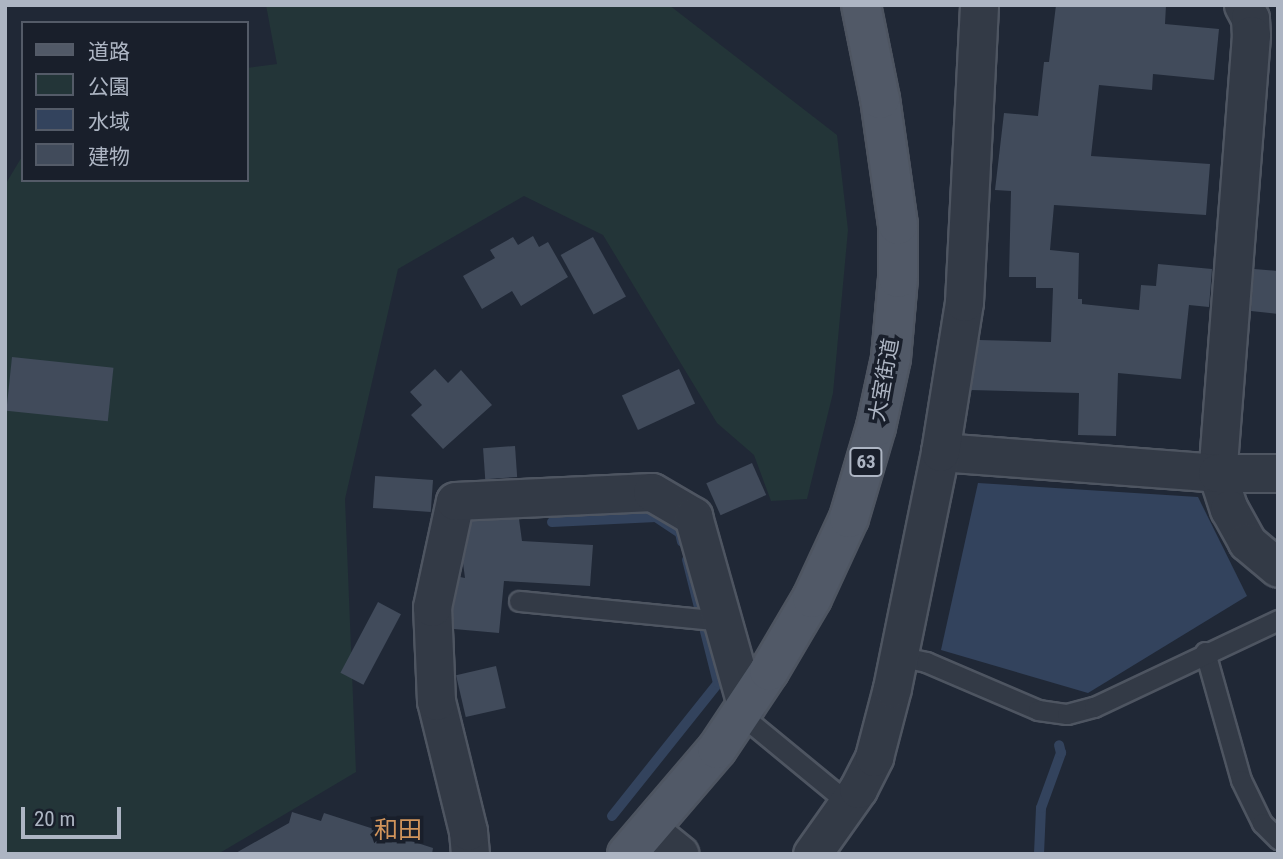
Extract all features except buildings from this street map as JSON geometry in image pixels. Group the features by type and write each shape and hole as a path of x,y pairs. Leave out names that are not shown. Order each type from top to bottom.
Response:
{"main road":[{"name":"大室街道","path":"639,842 717,749 812,598 849,518 877,427 891,358 898,278 898,225 880,99 861,5"}],"street":[{"path":"812,854 849,804 874,757 940,453 964,302 979,5"},
{"path":"1243,5 1250,19 1251,35 1217,473 1229,509 1247,542 1278,568"},
{"path":"940,453 1217,473 1278,473"},
{"path":"470,854 468,831 436,701 432,607 455,501 653,492 693,516 743,710"},
{"path":"639,842 680,854"}],"lane":[{"path":"519,601 722,621"},
{"path":"898,656 926,662 1038,710 1066,714 1113,699 1205,652 1278,620"},
{"path":"1205,652 1241,780 1262,823 1278,839"},
{"path":"743,710 849,804"}],"green space":[{"path":"266,5 669,5 837,135 848,230 833,393 807,499 771,501 754,455 717,423 603,235 524,196 398,269 345,499 356,772 218,854 5,854 5,185 21,158 21,182 248,182 248,68 277,64"}],"water":[{"path":"978,483 1198,497 1247,596 1088,693 941,650"}],"waterway":[{"path":"552,522 656,517 680,533 682,542"},
{"path":"612,816 718,683 687,560"},
{"path":"1039,854 1041,808 1061,753 1059,745"}],"district":[{"name":"和田","path":"398,831"}]}
